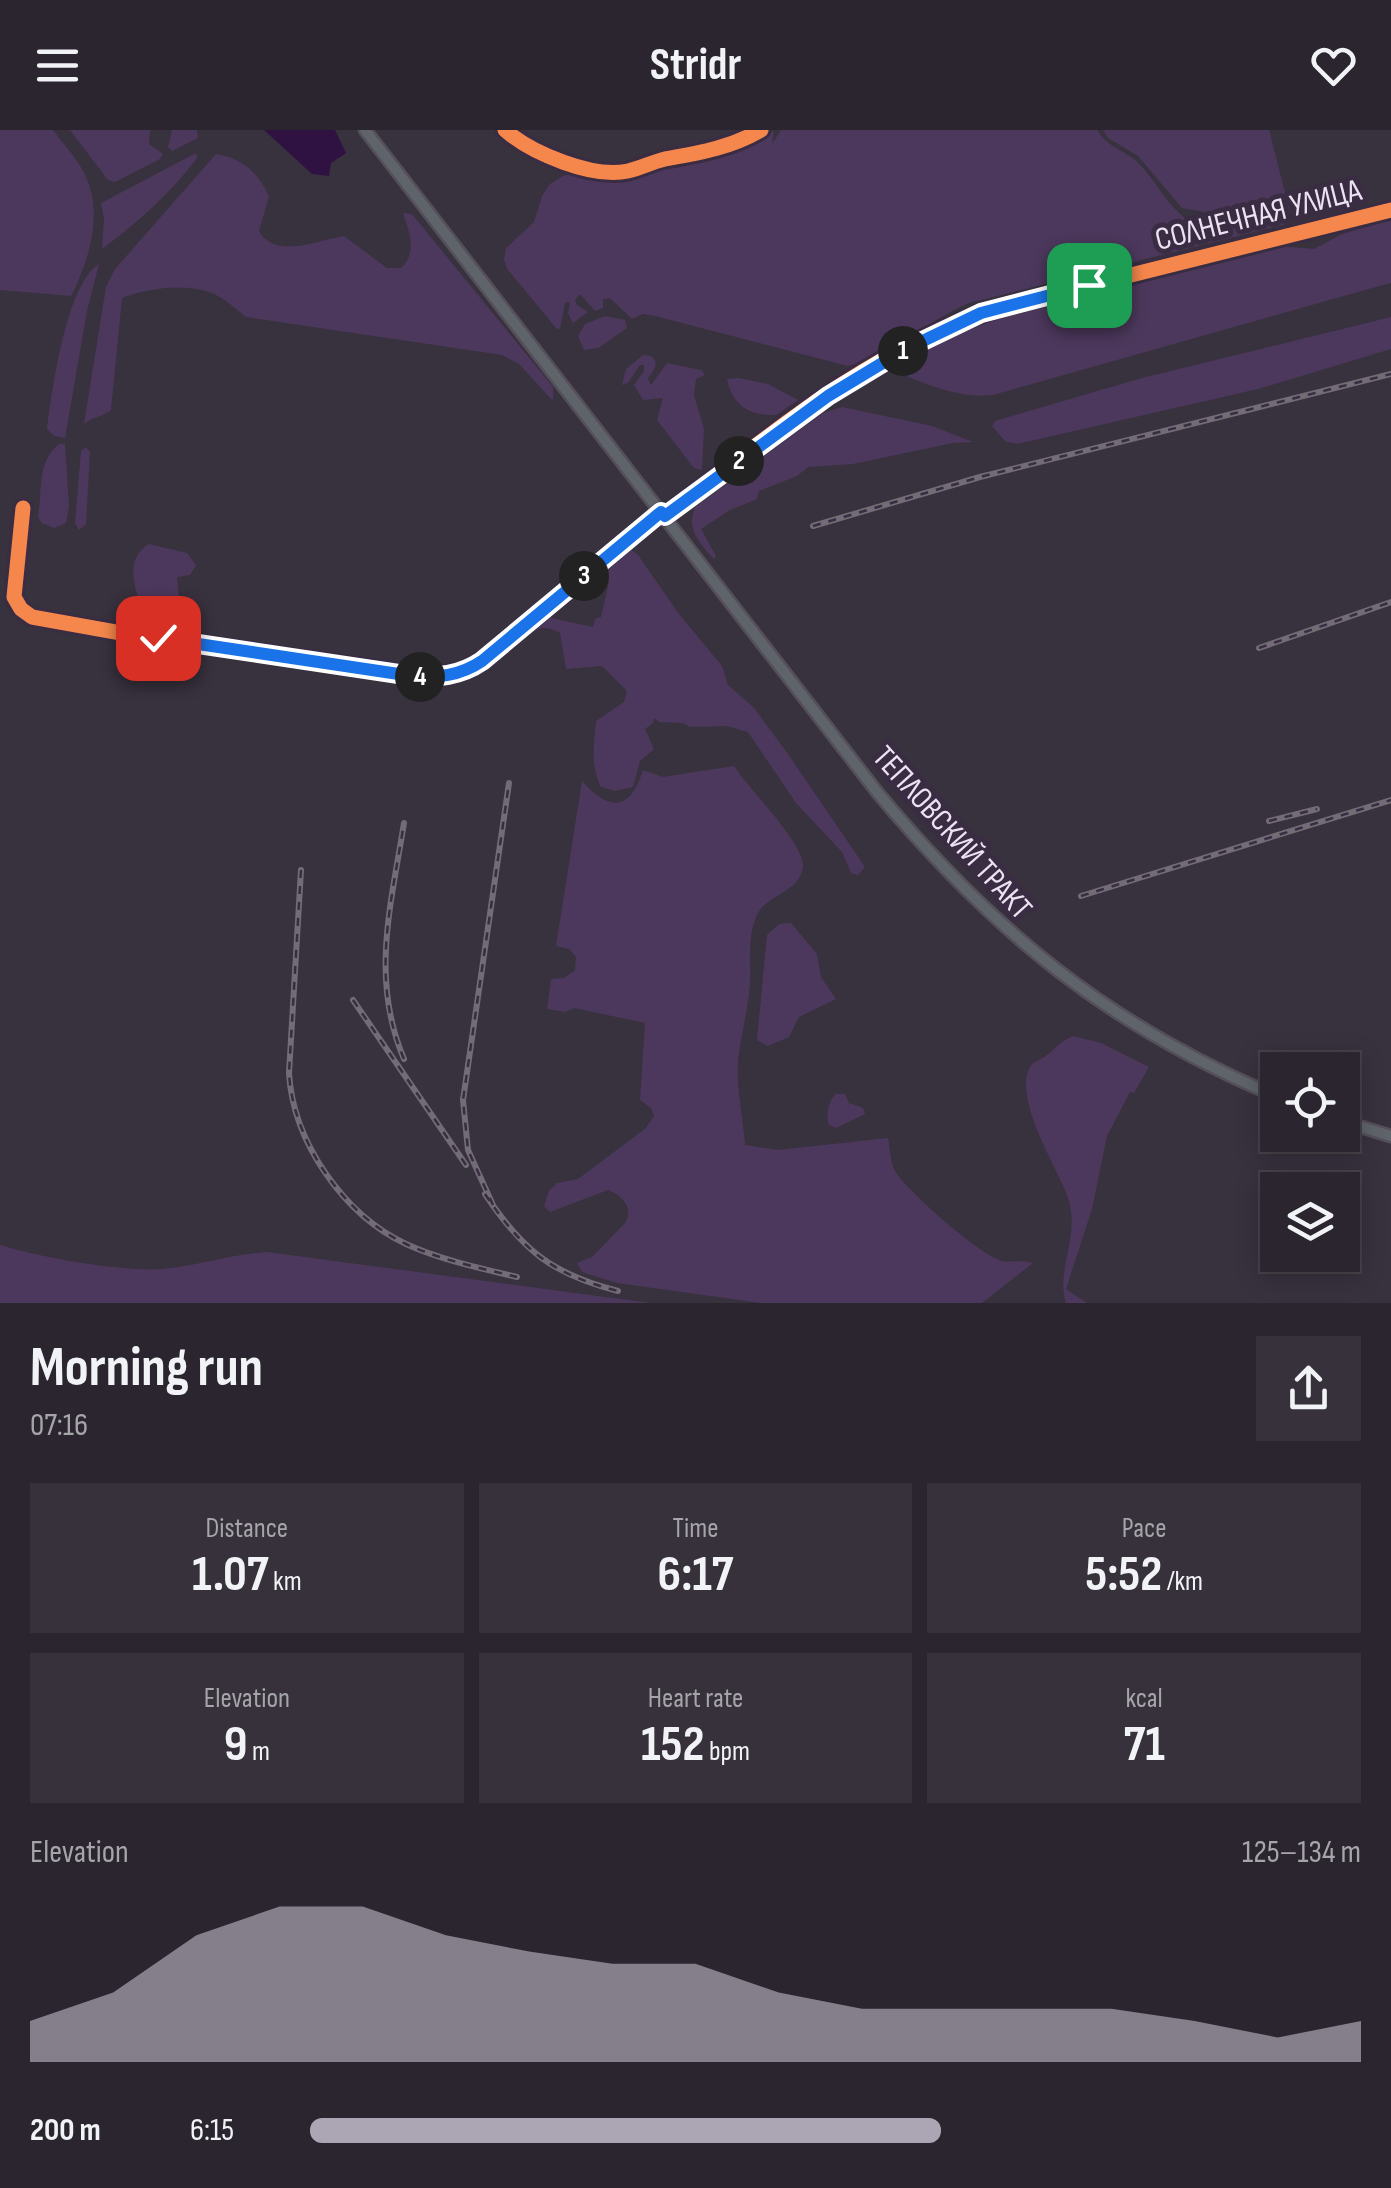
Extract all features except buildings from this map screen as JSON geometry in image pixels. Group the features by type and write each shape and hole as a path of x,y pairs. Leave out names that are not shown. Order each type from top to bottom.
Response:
{"main road":[{"name":"ТЕПЛОВСКИЙ ТРАКТ","path":"365,130 877,792 997,922 1056,971 1116,1013 1187,1054 1260,1088"},
{"path":"1360,1127 1391,1136"}],"street":[{"path":"505,130 546,156 572,165 624,172 660,160 721,148 761,130"},
{"name":"СОЛНЕЧНАЯ УЛИЦА","path":"23,508 14,596 20,610 36,619 412,676 450,675 482,661 663,514 828,396 891,357 964,320 1020,302 1391,210"}],"shaded area":[{"path":"0,130 53,130 85,175 91,190 94,221 83,268 71,296 0,290"},
{"path":"70,130 150,130 149,144 163,154 115,182 108,180"},
{"path":"172,130 197,130 198,138 172,151 168,147"},
{"path":"264,130 335,130 346,153 331,163 329,176 312,174"},
{"path":"781,130 1097,130 1134,159 1176,210 1193,223 1205,219 1205,212 1182,208 1138,156 1108,138 1103,130 1269,130 1290,212 1286,224 969,303 880,354 848,366 655,316 643,314 632,319 610,298 603,299 603,308 595,311 580,294 575,300 577,305 588,312 573,323 568,313 570,302 565,303 560,329 556,328 508,270 504,260 506,248 534,222 542,196 550,184 563,176 588,170 629,174 712,155 770,131 774,132 772,144"},
{"path":"196,153 197,158 165,195 102,249 101,203"},
{"path":"216,154 242,163 260,180 269,196 259,231 276,245 298,246 344,236 387,268 401,268 411,249 403,213 412,214 553,387 553,401 519,364 502,355 246,317 212,293 167,288 122,298 111,410 84,424 106,287 115,269"},
{"path":"1391,220 1391,283 993,395 946,390 902,374 900,368 904,361 958,332 1016,313 1278,246 1314,249 1342,234"},
{"path":"99,264 65,438 54,436 47,429 62,340 78,293 87,275"},
{"path":"605,316 625,320 627,328 598,348 584,350 578,336 585,324"},
{"path":"1391,317 1391,349 1258,389 1017,444 1005,441 992,426 995,421 1142,378"},
{"path":"643,355 651,356 656,364 648,378 651,385 667,363 701,370 705,375 696,379 694,395 704,429 702,470 694,468 657,420 663,398 643,400 634,385 644,365 622,385 626,369"},
{"path":"727,379 768,384 798,400 776,415 750,411 729,388"},
{"path":"842,407 932,426 973,442 853,464 808,467 797,476 759,491 757,499 730,510 701,529 716,556 714,559 693,529 695,507 823,413"},
{"path":"59,444 65,444 69,507 66,523 54,528 38,517 44,468"},
{"path":"86,447 90,452 86,524 79,530 75,523 81,451"},
{"path":"149,544 187,553 196,565 190,575 177,577 179,599 157,626 146,622 133,570 140,551"},
{"path":"628,548 638,555 722,666 728,685 754,708 788,754 865,867 858,875 851,873 842,852 796,803 748,732 727,726 690,727 654,718 645,729 654,749 640,761 633,787 615,791 601,787 594,763 596,721 624,702 627,691 602,666 566,669 560,633 546,628 533,632 530,629 542,616 593,627 595,619 601,617 609,582 597,576"},
{"path":"734,766 795,844 803,867 790,888 761,908 752,932 749,994 738,1070 745,1145 778,1150 888,1138 894,1169 944,1221 1002,1261 1033,1263 982,1303 761,1303 617,1283 582,1272 577,1263 592,1257 626,1222 628,1211 622,1198 608,1190 550,1212 544,1206 549,1191 557,1183 578,1179 646,1128 654,1116 651,1108 640,1100 645,1023 574,1008 565,1012 547,1009 551,979 564,978 575,970 576,957 569,949 556,946 582,781 602,798 618,802 632,793 643,770 663,777"},
{"path":"791,923 817,954 821,977 836,999 799,1017 789,1037 768,1046 757,1040 767,935 779,924"},
{"path":"1073,1036 1101,1043 1149,1067 1134,1093 1130,1092 1107,1136 1092,1209 1066,1289 1087,1303 1066,1303 1063,1290 1071,1210 1036,1128 1026,1091 1033,1063"},
{"path":"836,1094 845,1094 849,1103 863,1108 865,1114 836,1128 829,1125 828,1108"},
{"path":"0,1245 80,1263 144,1269 267,1252 650,1303 0,1303"}],"railway":[{"path":"813,526 980,477 1391,374"},
{"path":"1259,648 1391,602"},
{"path":"493,1205 468,1150 463,1100 509,783"},
{"path":"1081,896 1391,800"},
{"path":"1269,821 1317,809"},
{"path":"404,823 389,913 386,971 388,1000 404,1059"},
{"path":"301,870 289,1073 300,1125 311,1150 343,1195 383,1231 433,1255 517,1277"},
{"path":"353,1000 466,1165"},
{"path":"485,1194 513,1231 541,1258 575,1277 618,1291"}],"cycle path":[{"path":"505,130 563,162 614,172 714,149 761,130"},
{"path":"665,516 825,396 911,344 956,323 1003,307 1391,210"},
{"path":"23,508 14,597 32,617 432,677 463,671 482,661 661,512"}],"route":[{"path":"158,638 412,676 438,677 469,669 645,524 661,512 665,516 864,372 964,320 1089,285"}]}
